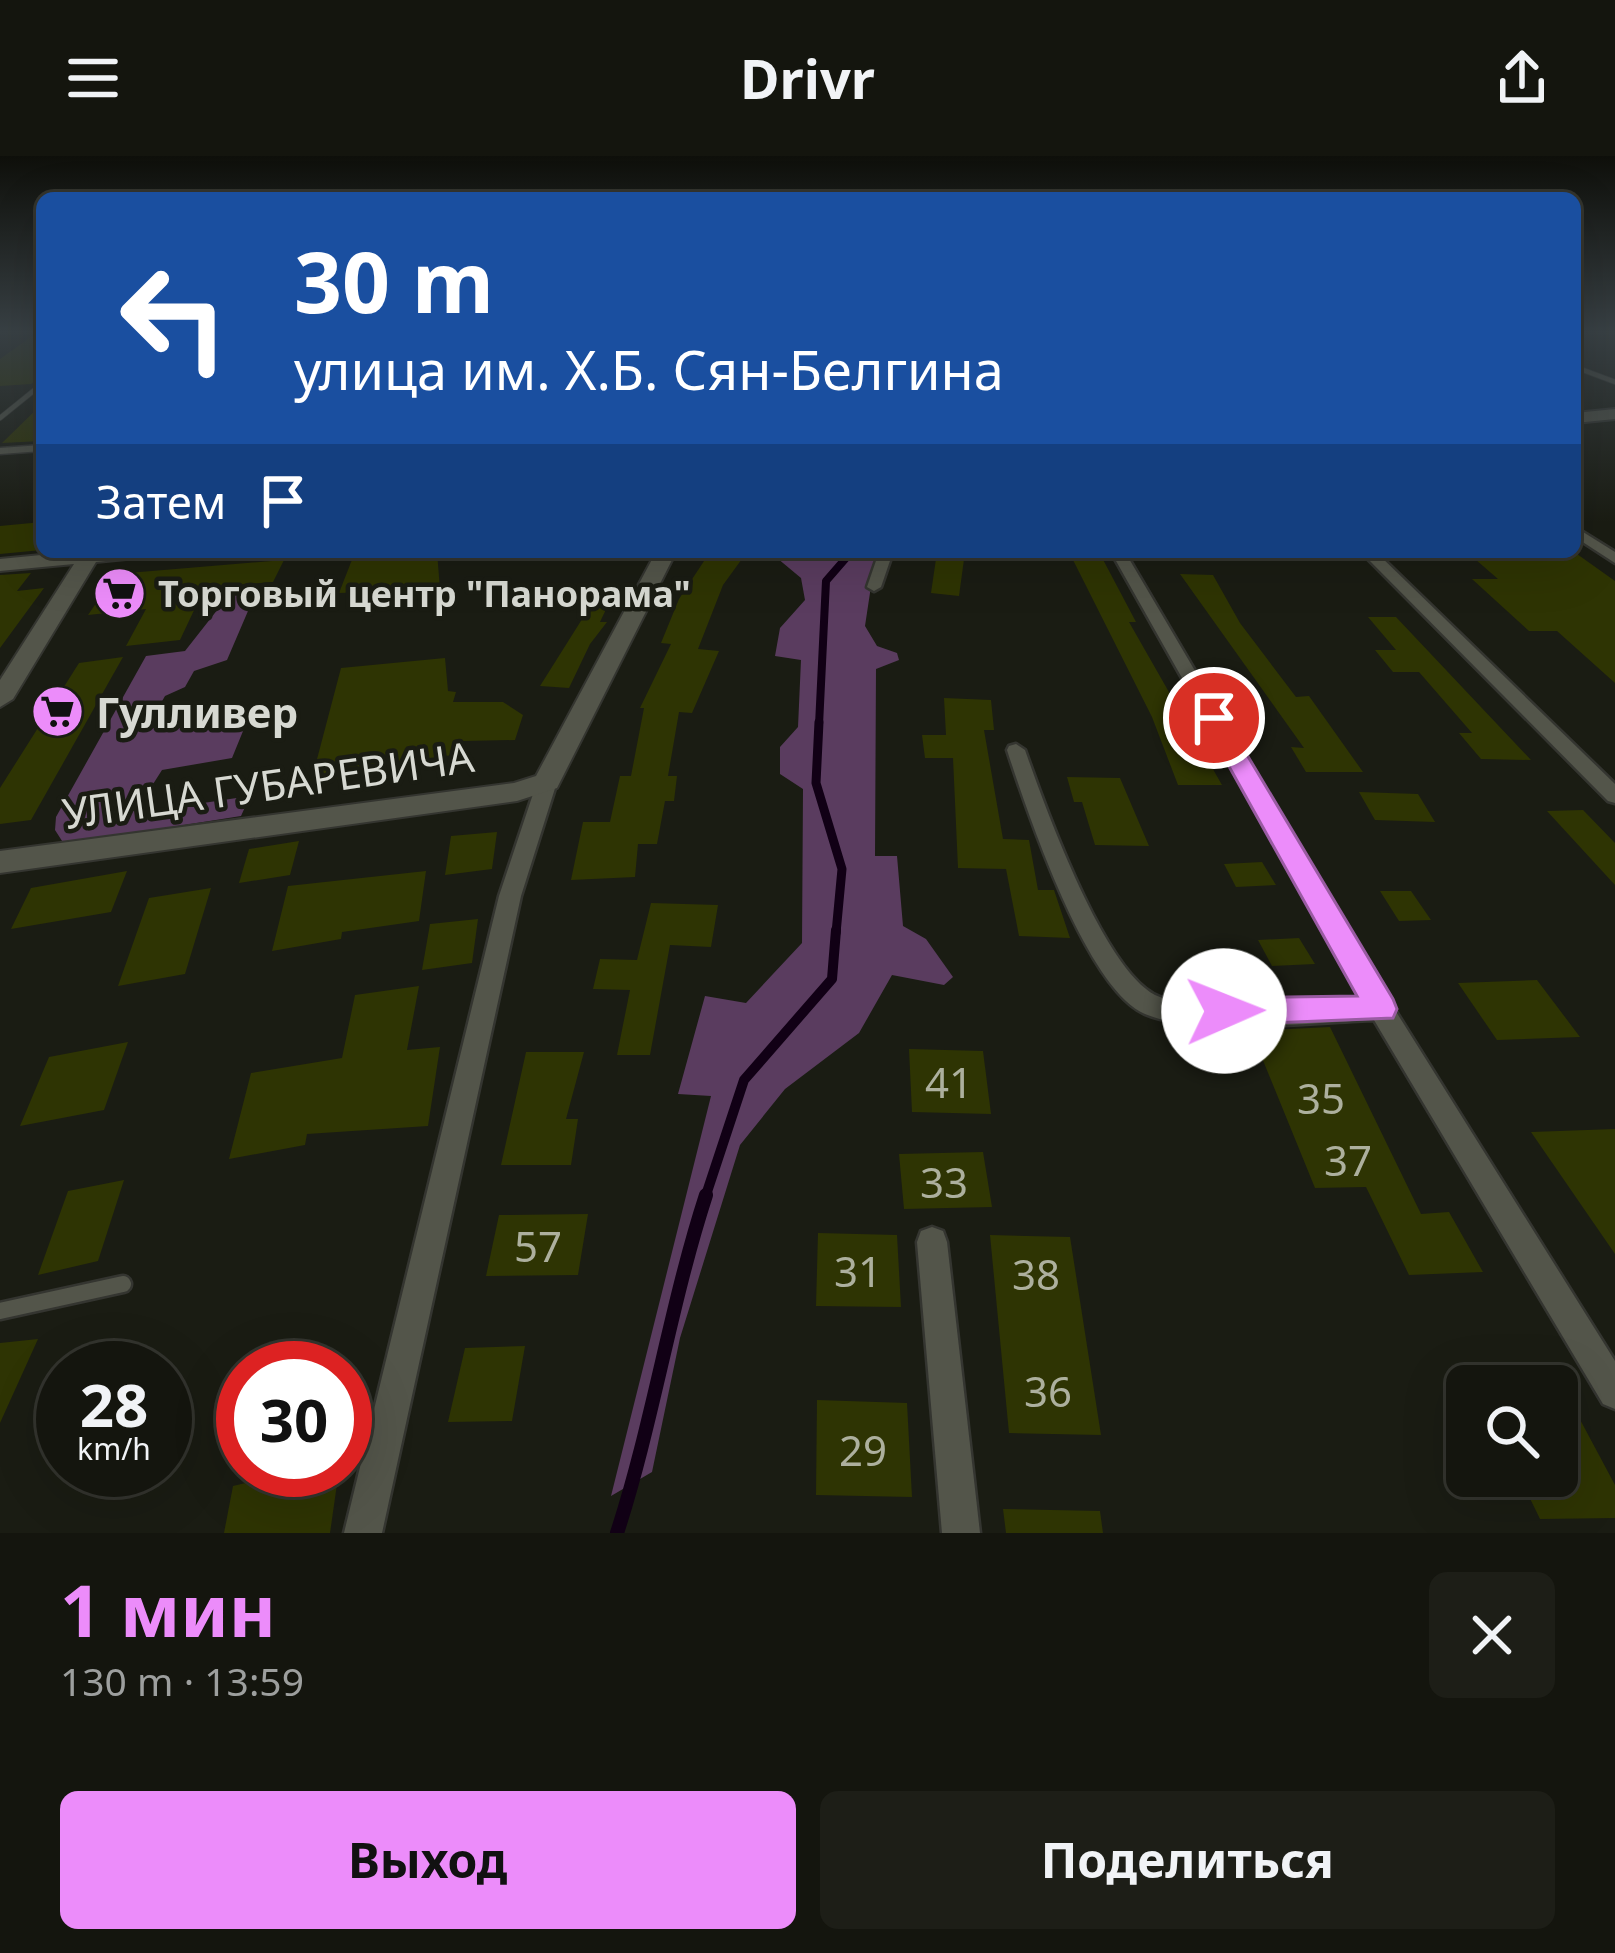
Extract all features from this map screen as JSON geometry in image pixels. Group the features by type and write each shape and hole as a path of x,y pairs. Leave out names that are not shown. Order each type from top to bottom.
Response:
{"street":[{"path":"1581,418 1611,417"},
{"path":"1581,535 1615,560"},
{"path":"0,565 58,558"},
{"path":"0,699 88,558"},
{"path":"362,1533 510,896 547,782 663,558"},
{"path":"874,587 884,558"},
{"path":"1121,558 1381,1009 1615,1392"},
{"path":"1374,558 1615,796"},
{"path":"1016,750 1043,832 1123,986 1147,1005 1184,1012 1381,1009"},
{"name":"УЛИЦА ГУБАРЕВИЧА","path":"0,862 517,792 547,782"},
{"path":"932,1242 962,1533"}],"lane":[{"path":"0,418 28,394"},
{"path":"0,451 36,448"},
{"path":"0,1311 123,1284"}],"shaded area":[{"path":"777,558 875,558 865,626 877,646 897,653 899,660 876,669 875,856 897,856 903,926 926,939 953,977 944,985 892,975 859,1033 785,1089 740,1145 680,1338 652,1472 611,1496 711,1096 678,1094 705,996 746,1003 802,943 803,789 780,774 780,747 798,727 801,660 775,656 780,628 805,600 801,578"},
{"path":"275,588 274,601 251,604 227,660 194,671 185,687 165,696 148,726 242,710 250,714 232,758 162,770 141,803 143,812 250,796 241,816 64,844 55,830 56,817 146,656 185,651 229,595"}],"building":[{"path":"36,410 36,441 2,443"},
{"path":"36,523 36,551 0,554 0,526"},
{"path":"1581,557 1615,581 1615,683 1557,631 1529,631 1472,579 1498,579 1474,558"},
{"path":"353,558 437,558 440,589 339,593"},
{"path":"706,558 743,558 723,585 698,649 719,651 692,713 679,712 668,776 677,776 674,801 665,801 657,844 638,844 635,877 571,880 583,822 610,822 620,776 631,776 644,708 640,708 671,644 661,643 679,599"},
{"path":"936,558 964,558 959,596 931,593"},
{"path":"1072,558 1102,558 1136,622 1129,622 1222,785 1178,785 1152,717"},
{"path":"284,560 273,582 225,586 218,602 197,604 180,640 126,646 146,609 88,615 116,574"},
{"path":"31,573 17,591 44,588 0,648 0,575"},
{"path":"1180,574 1213,575 1240,623 1296,697 1309,696 1363,772 1306,772 1291,747 1304,748"},
{"path":"596,597 609,603 600,622 607,622 590,644 569,688 540,686"},
{"path":"1368,617 1396,617 1531,760 1481,759 1459,733 1472,733 1419,672 1393,672 1375,650 1396,650"},
{"path":"123,657 31,820 0,824 0,788 79,663"},
{"path":"445,658 448,691 456,692 453,702 503,702 523,715 515,740 463,741 461,754 373,765 371,774 311,782 341,668"},
{"path":"944,698 991,700 994,730 984,730 1003,839 1029,840 1038,890 1054,890 1070,938 1019,936 1006,869 958,868 953,758 925,758 922,735 946,735"},
{"path":"1067,777 1120,778 1149,846 1095,845 1082,802 1074,802"},
{"path":"1359,792 1418,794 1435,822 1375,820"},
{"path":"1583,810 1615,843 1615,885 1547,811"},
{"path":"497,832 492,869 445,875 451,836"},
{"path":"299,841 290,875 239,883 249,849"},
{"path":"1262,862 1276,885 1236,887 1224,864"},
{"path":"127,871 111,912 11,929 31,888"},
{"path":"426,871 419,921 342,932 341,939 272,951 288,886"},
{"path":"211,888 185,974 118,986 149,898"},
{"path":"1380,891 1411,891 1431,920 1399,921"},
{"path":"651,903 718,905 711,947 670,945 650,1055 617,1055 630,990 593,989 600,959 637,960"},
{"path":"478,919 472,963 422,970 430,924"},
{"path":"1299,938 1315,964 1272,966 1258,940"},
{"path":"1537,980 1580,1037 1497,1040 1458,983"},
{"path":"419,986 407,1050 440,1047 428,1126 307,1134 305,1145 229,1159 251,1073 342,1058 355,995"},
{"path":"1330,1027 1421,1214 1449,1212 1483,1272 1409,1275 1366,1187 1315,1188 1251,1031"},
{"path":"128,1042 104,1110 20,1126 49,1057"},
{"path":"909,1049 983,1051 991,1114 912,1112"},
{"path":"526,1052 584,1052 566,1119 578,1119 571,1165 501,1165"},
{"path":"1615,1129 1615,1254 1531,1132"},
{"path":"983,1152 992,1207 904,1209 899,1154"},
{"path":"124,1180 98,1261 38,1275 68,1191"},
{"path":"588,1214 578,1275 486,1276 499,1215"},
{"path":"818,1233 897,1235 901,1307 816,1306"},
{"path":"990,1235 1070,1237 1101,1435 1009,1433"},
{"path":"38,1339 0,1423 0,1343"},
{"path":"525,1346 512,1421 448,1422 465,1348"},
{"path":"817,1400 907,1403 912,1497 816,1495"},
{"path":"1578,1416 1615,1485 1615,1518 1540,1519 1529,1497 1578,1497"},
{"path":"231,1497 335,1497 330,1533 224,1533"},
{"path":"1003,1509 1100,1511 1103,1533 1006,1533"}],"waterway":[{"path":"819,725 826,581 846,558"},
{"path":"843,561 846,558"},
{"path":"819,722 816,783 842,869 836,933"},
{"path":"705,1198 744,1080 832,979 836,930"},
{"path":"617,1533 706,1195"}],"place":[{"name":"Торговый центр \"Панорама\"","path":"119,593"},
{"name":"Гулливер","path":"57,711"}],"route":[{"path":"1214,718 1381,1009 1224,1011"}]}
